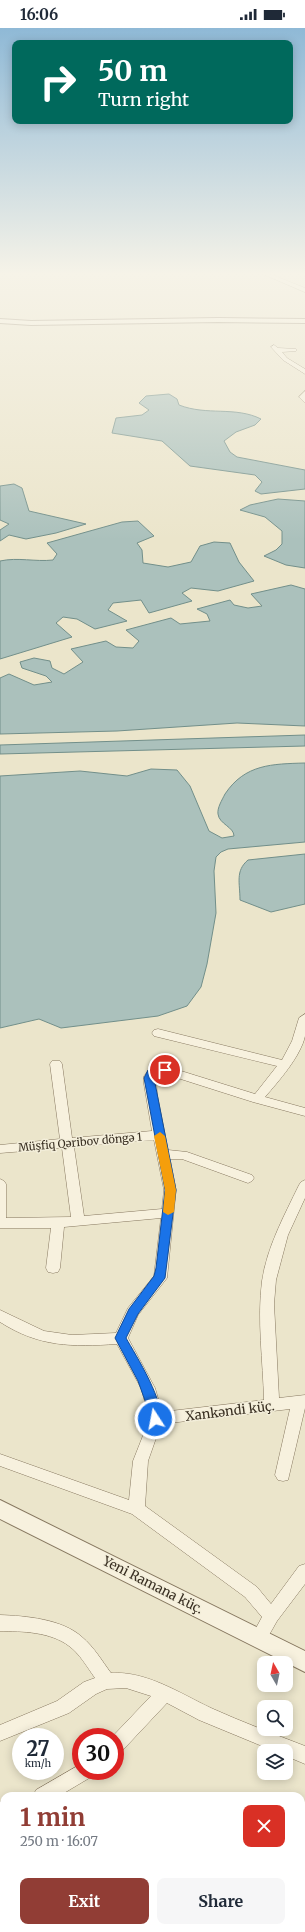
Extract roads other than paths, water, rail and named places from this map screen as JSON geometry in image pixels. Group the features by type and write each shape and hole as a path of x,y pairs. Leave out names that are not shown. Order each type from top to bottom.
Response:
{"street":[{"path":"291,363 305,372"},
{"path":"305,393 302,397 305,401"},
{"path":"257,1099 276,1076 296,1046 302,1033 305,1018"},
{"path":"158,1033 284,1064"},
{"path":"56,1064 78,1222"},
{"path":"121,1338 133,1312 160,1278 168,1213 170,1190 149,1078 152,1073 158,1070 165,1070 257,1099 305,1112"},
{"name":"Müşfiq Qəribov döngə 1","path":"0,1149 159,1135"},
{"path":"164,1154 183,1155 248,1178"},
{"path":"0,1184 0,1223 78,1222 168,1213"},
{"path":"272,1406 267,1304 269,1280 281,1235 305,1185"},
{"path":"53,1268 58,1223"},
{"path":"2,1320 28,1332 64,1341 121,1338"},
{"path":"121,1338 144,1380 153,1406 155,1419 143,1453 138,1474 137,1509"},
{"path":"283,1475 302,1402"},
{"name":"Xankəndi küç.","path":"155,1419 302,1402"},
{"path":"0,1460 137,1509 251,1592 271,1616"},
{"name":"Yeni Ramana küç.","path":"0,1509 305,1662"},
{"path":"258,1639 271,1616 288,1596 305,1571"},
{"path":"0,1623 12,1623 56,1631 75,1640 107,1681"},
{"path":"0,1733 63,1707 90,1688 107,1681 126,1680 165,1692 205,1714 305,1755"},
{"path":"124,1736 165,1692"},
{"path":"49,1792 72,1779"}],"water":[{"path":"169,394 177,399 179,405 189,408 241,413 261,419 255,425 236,432 224,441 230,452 237,457 305,470 305,489 261,494 255,491 262,482 255,475 190,466 162,441 112,433 116,418 142,415 149,410 139,403 146,396"},
{"path":"14,484 22,488 29,511 86,524 56,533 26,539 9,535 0,541 0,530 9,524 0,520 0,486"},
{"path":"278,499 305,501 305,568 286,565 264,556 276,550 282,544 282,531 265,517 240,510 250,505"},
{"path":"138,521 154,536 137,543 142,550 143,563 168,567 191,562 200,546 214,542 230,543 239,562 254,581 218,591 191,588 182,593 192,601 149,613 141,600 113,603 108,610 127,621 95,629 77,619 63,617 56,623 72,637 0,659 0,561 13,559 53,560 57,554 47,543 122,522"},
{"path":"291,585 305,589 305,726 237,723 117,731 0,734 0,678 9,674 34,685 52,682 46,676 22,668 20,662 34,658 50,661 52,668 64,674 83,662 71,649 106,641 116,647 133,648 139,641 126,630 171,618 180,624 210,621 207,614 197,609 230,600 234,605 248,608 262,606 251,594"},
{"path":"305,735 305,746 0,754 0,745"},
{"path":"305,763 305,842 228,849 221,852 216,857 214,871 216,913 207,964 201,987 187,1006 158,1016 61,1028 39,1019 0,1028 0,776 80,771 127,776 151,769 177,770 190,786 209,831 222,838 234,836 232,830 221,820 218,814 218,809 225,794 233,784 250,771 270,765"},
{"path":"305,854 305,904 271,912 240,900 239,878 241,868 248,860"}]}
